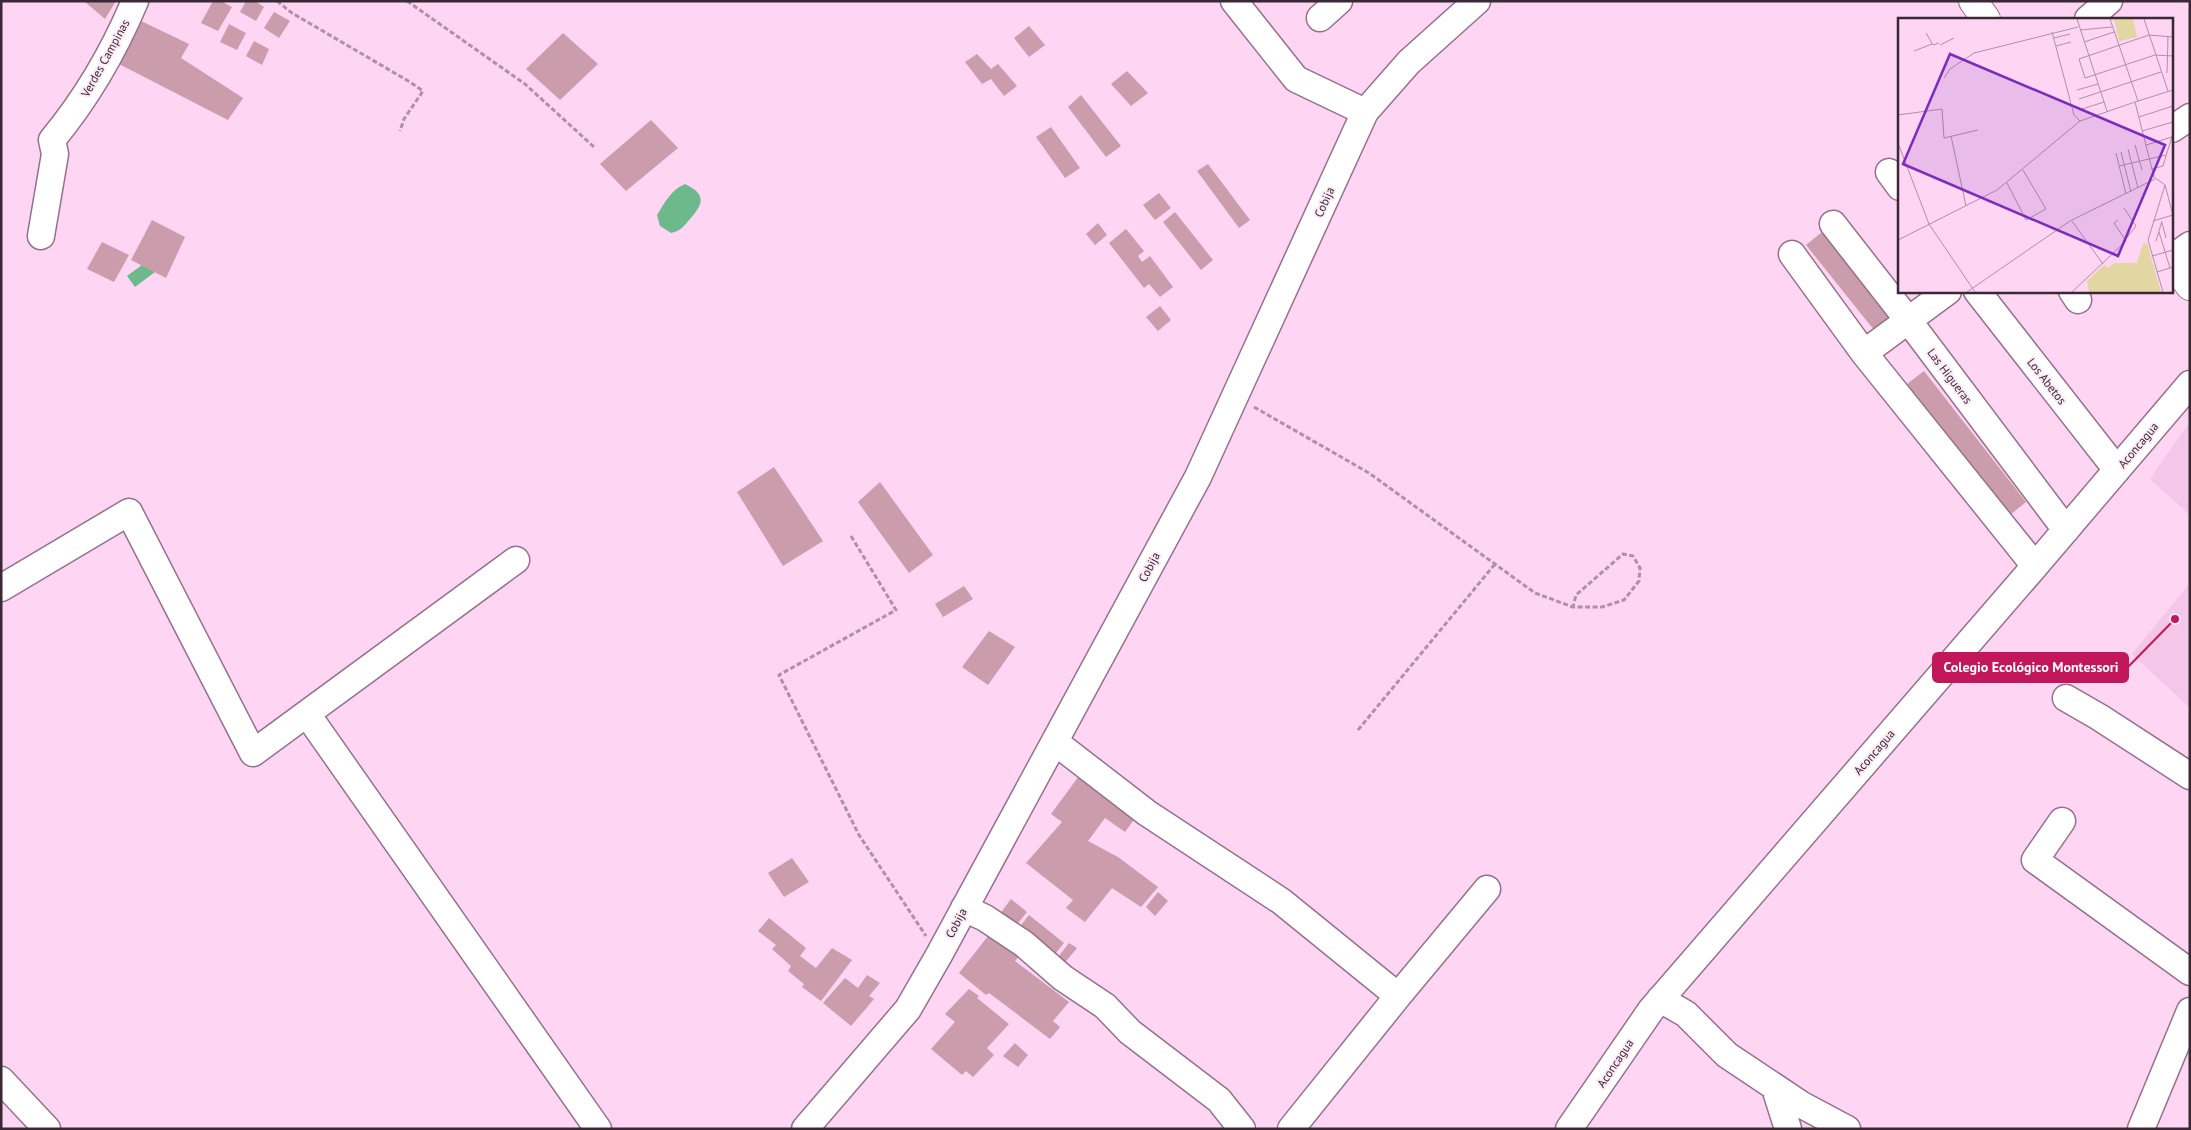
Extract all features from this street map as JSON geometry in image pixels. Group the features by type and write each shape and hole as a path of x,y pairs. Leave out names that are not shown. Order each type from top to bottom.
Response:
{"main road":[{"path":"1973,1 1985,18"},
{"path":"2174,266 2190,286"}],"street":[{"name":"Verdes Campinas","path":"41,236 55,154 52,140 74,114 113,48 135,1"},
{"path":"1234,1 1296,79 1365,112"},
{"name":"Cobija","path":"806,1129 908,1009 939,955 1198,477 1365,112 1409,62 1478,1"},
{"path":"2089,18 2109,1"},
{"path":"2174,128 2190,117"},
{"name":"Las Higueras","path":"1833,224 1908,320 2066,530"},
{"path":"2174,257 2190,246"},
{"path":"1792,254 1864,352 2035,566"},
{"path":"1864,352 1947,292"},
{"name":"Los Abetos","path":"1979,292 2117,470"},
{"name":"Aconcagua","path":"1570,1129 1660,999 2190,384"},
{"path":"1,588 129,512 253,753 516,560"},
{"path":"2066,698 2100,717 2190,776"},
{"path":"307,714 598,1129"},
{"path":"1055,742 1148,813 1281,901 1398,996"},
{"path":"2062,821 2035,860 2189,969"},
{"path":"1291,1129 1487,889"},
{"path":"964,908 985,918 1024,944 1063,978 1105,1006 1130,1032 1220,1100 1242,1129"},
{"path":"1660,999 1686,1014 1727,1056 1802,1105 1847,1129"},
{"path":"2141,1129 2190,1011"},
{"path":"1,1080 47,1129"},
{"path":"1775,1088 1788,1129"}],"path":[{"path":"277,1 292,13 423,91 404,119 400,131"},
{"path":"407,1 526,84 594,147"},
{"path":"1236,397 1369,473 1535,593 1573,607 1602,607 1624,600 1639,581 1640,568 1633,556 1623,554 1612,563 1576,595 1573,607"},
{"path":"851,536 896,610 779,675 859,835 939,955"},
{"path":"1358,730 1495,564"}],"shaded area":[{"path":"685,184 700,195 700,204 684,226 671,233 660,226 657,215 672,193"},
{"path":"142,265 155,272 135,287 127,276"},
{"path":"2190,421 2190,515 2150,479"},
{"path":"2190,583 2190,708 2132,654"}],"building":[{"path":"84,1 116,1 105,19"},
{"path":"213,1 221,1 232,7 218,31 201,23"},
{"path":"246,1 255,1 264,7 256,21 240,12"},
{"path":"274,12 290,21 279,38 264,28"},
{"path":"141,21 189,44 181,58 243,98 228,120 115,62"},
{"path":"229,24 246,33 237,50 220,42"},
{"path":"1029,26 1045,45 1029,57 1014,38"},
{"path":"563,33 598,64 560,100 526,69"},
{"path":"254,41 269,49 262,65 246,56"},
{"path":"977,54 991,69 998,64 1017,86 1004,96 991,79 982,84 965,62"},
{"path":"1127,71 1148,93 1131,106 1111,84"},
{"path":"1081,95 1121,146 1106,157 1068,107"},
{"path":"651,120 678,148 626,191 600,164"},
{"path":"1051,127 1080,168 1065,178 1036,137"},
{"path":"1208,164 1250,220 1239,228 1197,171"},
{"path":"1159,193 1171,208 1155,220 1143,205"},
{"path":"1175,212 1213,260 1201,270 1163,222"},
{"path":"152,220 185,237 166,278 131,260"},
{"path":"1098,223 1107,235 1095,245 1086,234"},
{"path":"1126,229 1144,251 1138,256 1142,262 1150,256 1173,287 1160,297 1149,284 1144,288 1109,243"},
{"path":"1822,232 1890,318 1874,330 1806,245"},
{"path":"102,242 129,255 114,282 87,269"},
{"path":"1160,306 1171,320 1158,331 1146,317"},
{"path":"1924,371 2026,502 2010,515 1907,384"},
{"path":"774,467 823,541 783,566 737,492"},
{"path":"880,482 933,555 909,573 858,502"},
{"path":"964,586 973,599 943,617 935,604"},
{"path":"989,631 1015,647 988,685 962,667"},
{"path":"1079,776 1136,817 1125,832 1105,818 1088,841 1118,857 1158,887 1141,907 1112,888 1085,922 1066,908 1073,900 1026,863 1062,822 1051,814"},
{"path":"792,858 809,882 784,897 768,873"},
{"path":"1158,892 1168,901 1155,916 1146,907"},
{"path":"1011,899 1027,912 1015,927 999,915"},
{"path":"1029,915 1064,943 1055,954 1021,925"},
{"path":"769,918 806,948 800,956 816,968 832,948 852,960 821,1001 802,987 804,984 788,971 791,966 772,949 776,945 758,931"},
{"path":"992,931 1021,954 1015,961 1069,1002 1053,1021 1060,1027 1050,1039 989,993 986,995 959,973"},
{"path":"1069,943 1077,948 1062,966 1055,961"},
{"path":"867,975 880,983 869,996 874,999 851,1026 823,1003 845,978 858,988"},
{"path":"969,989 979,996 977,998 1009,1024 987,1048 994,1055 973,1077 966,1071 962,1075 931,1049 955,1022 945,1014"},
{"path":"1015,1043 1028,1055 1018,1067 1003,1056"}],"place":[{"name":"Colegio Ecológico Montessori","path":"2175,619"}]}
